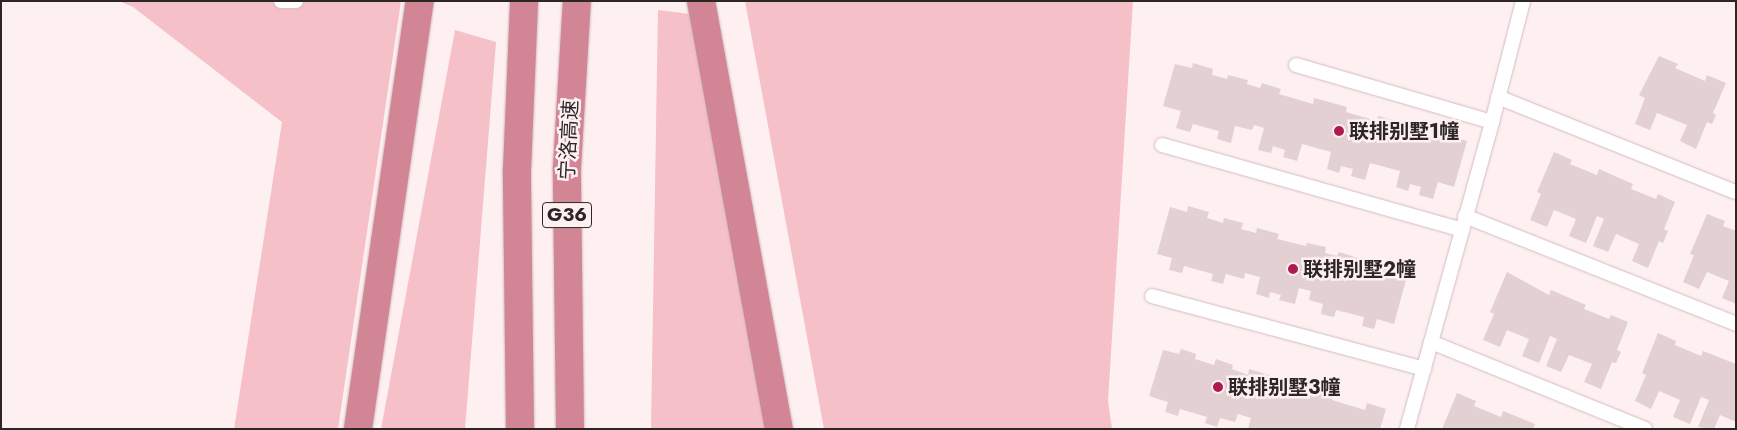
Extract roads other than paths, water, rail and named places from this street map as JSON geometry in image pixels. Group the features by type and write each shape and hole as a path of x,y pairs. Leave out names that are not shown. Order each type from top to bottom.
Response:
{"highway":[{"path":"358,429 420,1"},
{"name":"G36","path":"520,429 516,170 524,1"},
{"name":"宁洛高速","path":"570,429 566,167 577,1"},
{"path":"701,1 779,429"}],"lane":[{"path":"281,1 296,1"},
{"path":"1407,429 1492,122 1523,1"},
{"path":"1296,65 1492,122"},
{"path":"1498,97 1736,192"},
{"path":"1162,145 1462,230"},
{"path":"1466,216 1736,324"},
{"path":"1152,296 1424,370"},
{"path":"1431,342 1645,429"}],"place":[{"name":"联排别墅1幢","path":"1339,131"},
{"name":"联排别墅2幢","path":"1293,269"},
{"name":"联排别墅3幢","path":"1218,387"}]}
